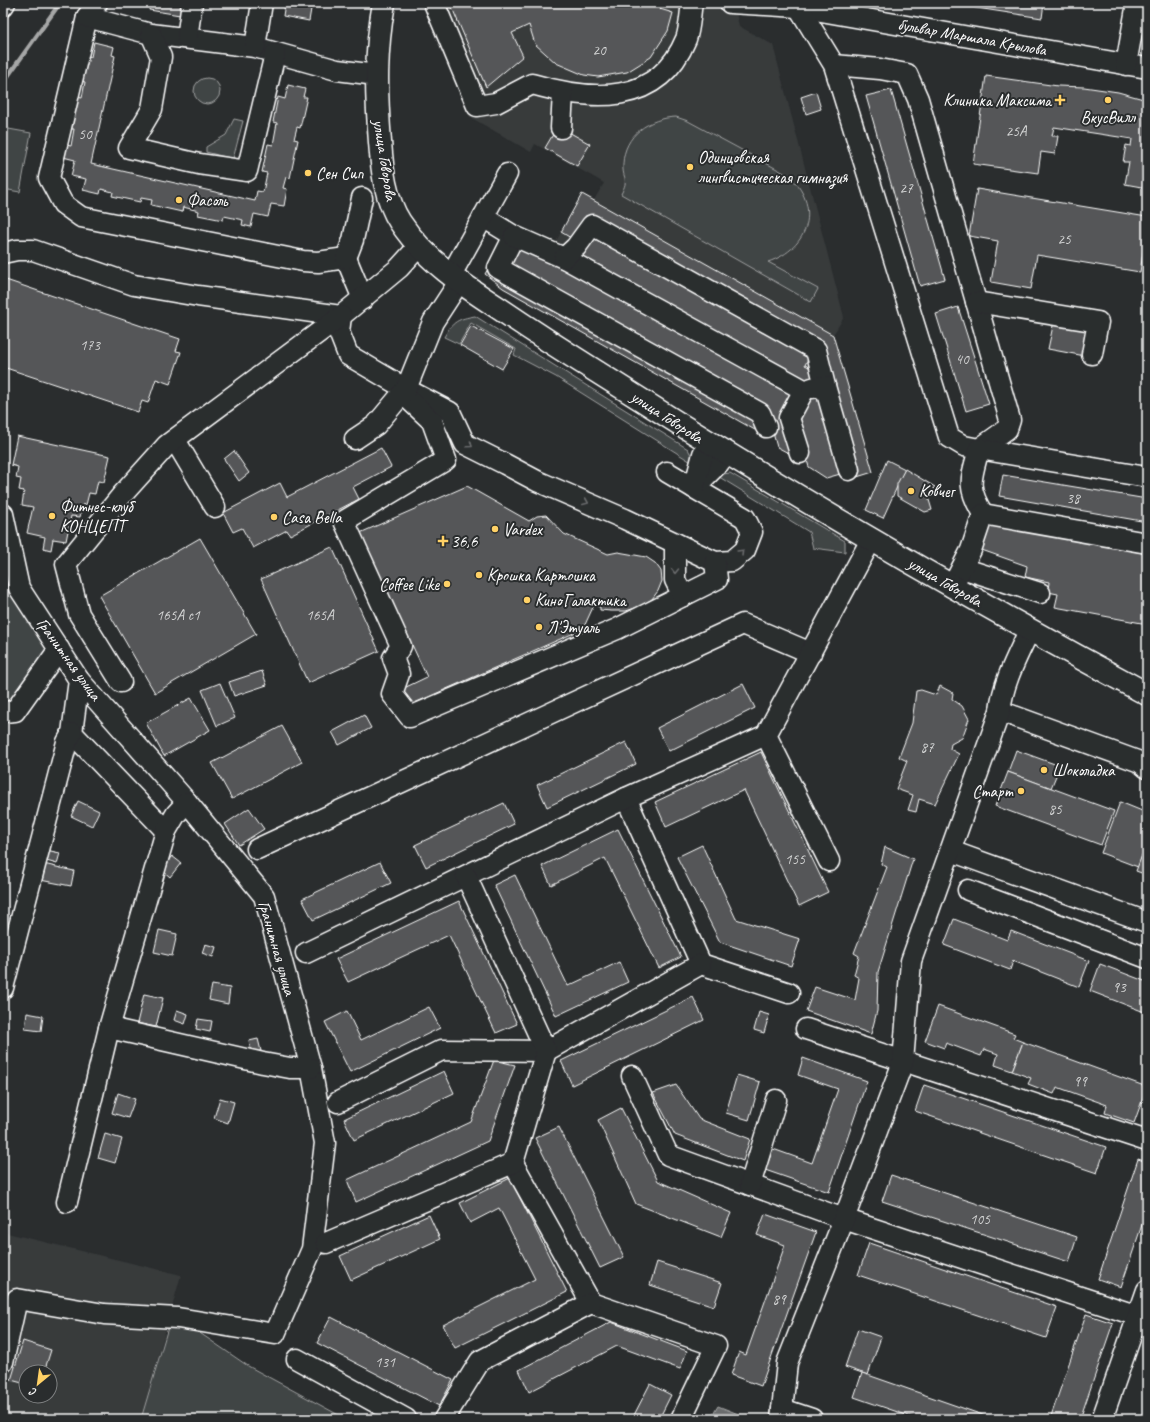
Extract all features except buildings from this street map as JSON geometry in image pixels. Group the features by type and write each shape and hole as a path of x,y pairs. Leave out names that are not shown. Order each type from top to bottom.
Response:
{"main road":[{"name":"улица Говорова","path":"384,3 379,32 376,75 376,100 381,155 386,187 396,216 419,246 455,278 534,332 717,448 871,540 957,577 1029,631 1147,694"}],"street":[{"path":"187,38 192,3"},
{"path":"255,48 262,3"},
{"path":"434,3 477,106 496,103 532,84 563,93 591,95 615,94 638,89 658,79 675,62 686,38 692,3"},
{"name":"бульвар Маршала Крылова","path":"730,3 797,5 1147,68"},
{"path":"1126,65 1138,3"},
{"path":"797,5 834,65 949,437 964,446 1147,477"},
{"path":"346,258 318,262 302,261 81,217 63,204 48,178 70,87 92,10 151,34 255,48 337,70 376,75"},
{"path":"151,34 161,57 152,109 129,148 199,164 247,171 275,54"},
{"path":"834,65 880,69 907,74 918,99 1010,420 1007,429 979,449 970,484 973,498 983,514 1147,543"},
{"path":"561,128 563,93"},
{"path":"355,438 376,425 404,391 433,322 483,217 507,174"},
{"path":"362,198 353,240 346,258 363,299"},
{"path":"483,217 514,236 564,258 804,390 825,386"},
{"path":"564,258 576,247 592,225 816,350 849,470"},
{"path":"514,236 498,268 760,413 766,427"},
{"path":"121,682 79,614 66,564 122,495 167,445 363,299 399,268 419,246"},
{"path":"3,253 32,250 134,285 198,296 341,316"},
{"path":"976,302 1098,322 1092,354"},
{"path":"341,316 339,332 348,355 404,391 450,412 466,444 537,481 625,519 715,562 732,560 745,550 752,532 745,518 667,472"},
{"path":"800,453 789,418 804,390"},
{"path":"404,391 432,421 446,460 344,521 401,646 393,658 399,674 392,694 410,717 617,629 717,579 715,562"},
{"path":"175,440 215,507"},
{"path":"694,488 703,454 717,448"},
{"name":"Гранитная улица","path":"3,514 19,588 79,680 187,802 264,896 311,1068 325,1143 312,1249 275,1334 178,1318 104,1314 17,1299 3,1362"},
{"path":"983,514 972,550 957,577 1040,593"},
{"path":"306,953 626,798 766,736 871,540"},
{"path":"675,544 675,580 683,596"},
{"path":"257,849 743,624 811,653"},
{"path":"812,1419 782,1414 787,1363 844,1219 902,1062 911,961 1000,711 1002,696 1008,675 1029,631"},
{"path":"3,712 15,711 59,649"},
{"path":"3,988 67,742 72,733 79,680"},
{"path":"1000,711 1140,762 1147,768"},
{"path":"72,733 166,831"},
{"path":"766,736 829,861"},
{"path":"626,798 701,964 789,993"},
{"path":"67,1202 109,1028 166,831 176,814 187,802"},
{"path":"951,851 1147,922"},
{"path":"466,876 546,1051 513,1163 591,1303 716,1346 681,1419"},
{"path":"968,890 1147,958"},
{"path":"338,1102 442,1050 546,1051 701,964"},
{"path":"109,1028 290,1068 311,1068"},
{"path":"806,1029 902,1062 1147,1141"},
{"path":"632,1076 668,1155 844,1219 1138,1316"},
{"path":"750,1185 776,1100"},
{"path":"326,1243 513,1163"},
{"path":"1102,1419 1147,1290"},
{"path":"444,1419 480,1361 591,1303"},
{"path":"296,1359 406,1419"}],"shaded area":[{"name":"Одинцовская лингвистическая гимназия","path":"423,3 734,3 739,26 773,45 844,317 833,335 873,472 857,477 844,473 826,478 794,456 777,447 767,412 548,256 582,194 594,200 604,183 535,144 531,152 470,117"},
{"path":"207,78 216,82 220,91 216,100 207,104 198,100 194,91 198,82"},
{"path":"676,117 688,121 788,175 799,187 805,199 808,212 802,236 794,247 768,262 818,289 811,302 621,194 625,184 623,169 624,154 633,137 640,130 656,121"},
{"path":"234,119 243,121 233,159 206,152 206,147 226,135"},
{"path":"3,128 31,133 20,192 3,189"},
{"path":"475,316 688,449 696,465 556,377 514,355 516,349 471,323 459,344 444,337 453,324 464,318"},
{"path":"730,473 845,541 845,552 813,548 809,532 716,475"},
{"path":"3,559 11,594 48,651 16,704 3,702"},
{"path":"3,1232 181,1275 141,1419 3,1419"},
{"path":"172,1314 248,1366 346,1419 141,1419"},
{"path":"718,1406 751,1419 707,1419 712,1416"}],"waterway":[{"path":"3,83 60,3"}],"place":[{"name":"Клиника Максима","path":"1060,100"},
{"name":"ВкусВилл","path":"1108,100"},
{"name":"Одинцовская лингвистическая гимназия","path":"690,167"},
{"name":"Сен Сип","path":"308,173"},
{"name":"Фасоль","path":"179,200"},
{"name":"Ковчег","path":"911,491"},
{"name":"Фитнес-клуб КОНЦЕПТ","path":"52,516"},
{"name":"Casa Bella","path":"274,517"},
{"name":"Vardex","path":"495,529"},
{"name":"36,6","path":"443,541"},
{"name":"Крошка Картошка","path":"479,575"},
{"name":"Coffee Like","path":"447,584"},
{"name":"КиноГалактика","path":"527,600"},
{"name":"Л'Этуаль","path":"539,627"},
{"name":"Шоколадка","path":"1044,770"},
{"name":"Старт","path":"1021,791"}]}
